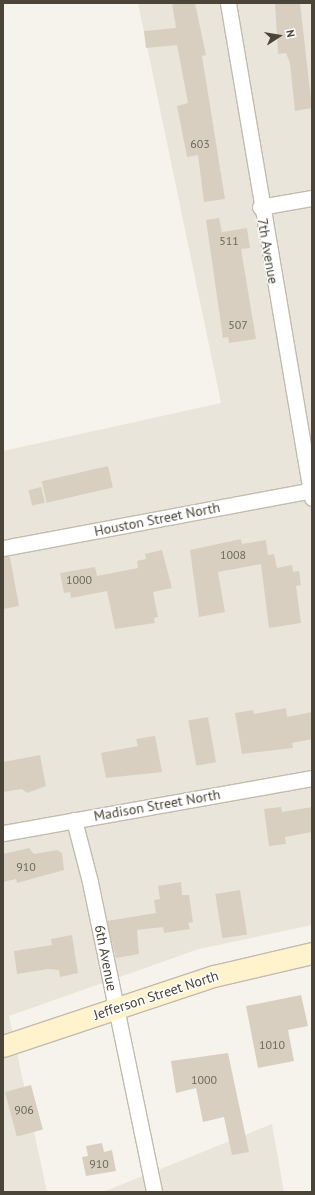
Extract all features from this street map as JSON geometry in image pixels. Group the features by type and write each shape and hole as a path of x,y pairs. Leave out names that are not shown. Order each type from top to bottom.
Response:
{"main road":[{"name":"Jefferson Street North","path":"3,1046 214,976 312,953"}],"street":[{"name":"7th Avenue","path":"228,3 260,207 312,493"},
{"path":"260,207 312,198"},
{"name":"Houston Street North","path":"3,548 312,493"},
{"name":"Madison Street North","path":"3,832 312,778"},
{"name":"6th Avenue","path":"74,820 116,1008 154,1192"}],"shaded area":[{"path":"138,3 312,3 312,925 199,949 9,1016 47,1192 3,1192 3,451 221,403"},
{"path":"272,1124 284,1192 103,1192"}],"building":[{"path":"172,3 195,3 206,55 202,56 225,199 204,202 198,155 187,157 177,106 188,103 177,45 146,48 144,31 176,28"},
{"path":"275,3 300,3 312,108 295,111 290,63 286,53 278,54"},
{"path":"219,218 222,232 247,228 250,248 241,249 256,339 229,343 228,337 223,338 206,220"},
{"path":"108,466 113,487 47,503 42,481"},
{"path":"41,487 45,503 32,506 28,490"},
{"path":"241,539 242,544 266,540 268,555 274,554 277,568 292,565 293,572 299,571 301,585 296,586 301,623 269,628 261,564 218,572 225,612 199,617 190,550"},
{"path":"162,550 172,588 153,592 158,617 154,618 155,623 115,629 107,591 71,598 70,592 64,593 60,573 95,567 97,576 138,568 137,561 146,559 145,554"},
{"path":"3,557 10,557 19,606 3,609"},
{"path":"286,708 287,717 312,712 312,739 292,743 293,748 242,754 235,713 253,710 254,714"},
{"path":"208,717 216,762 196,766 188,720"},
{"path":"155,736 162,772 106,778 101,753 138,746 136,739"},
{"path":"40,755 46,786 27,793 22,789 3,792 3,762"},
{"path":"281,807 282,812 312,807 312,832 285,837 286,844 269,846 264,809"},
{"path":"29,848 34,854 57,850 62,853 64,870 17,883 16,879 3,882 3,854"},
{"path":"181,882 182,895 189,895 193,922 188,923 190,929 164,933 163,927 137,930 139,954 116,958 107,921 156,913 154,900 160,899 158,886"},
{"path":"240,890 247,934 222,938 215,894"},
{"path":"72,935 78,973 60,977 59,970 48,969 17,974 14,951 52,945 51,939"},
{"path":"301,995 308,1026 288,1030 294,1061 258,1068 246,1006"},
{"path":"228,1053 249,1152 232,1155 224,1117 203,1122 196,1088 176,1093 171,1061"},
{"path":"31,1085 43,1129 17,1136 5,1092"},
{"path":"102,1143 104,1152 112,1150 116,1171 86,1176 82,1157 88,1156 86,1146"}]}
